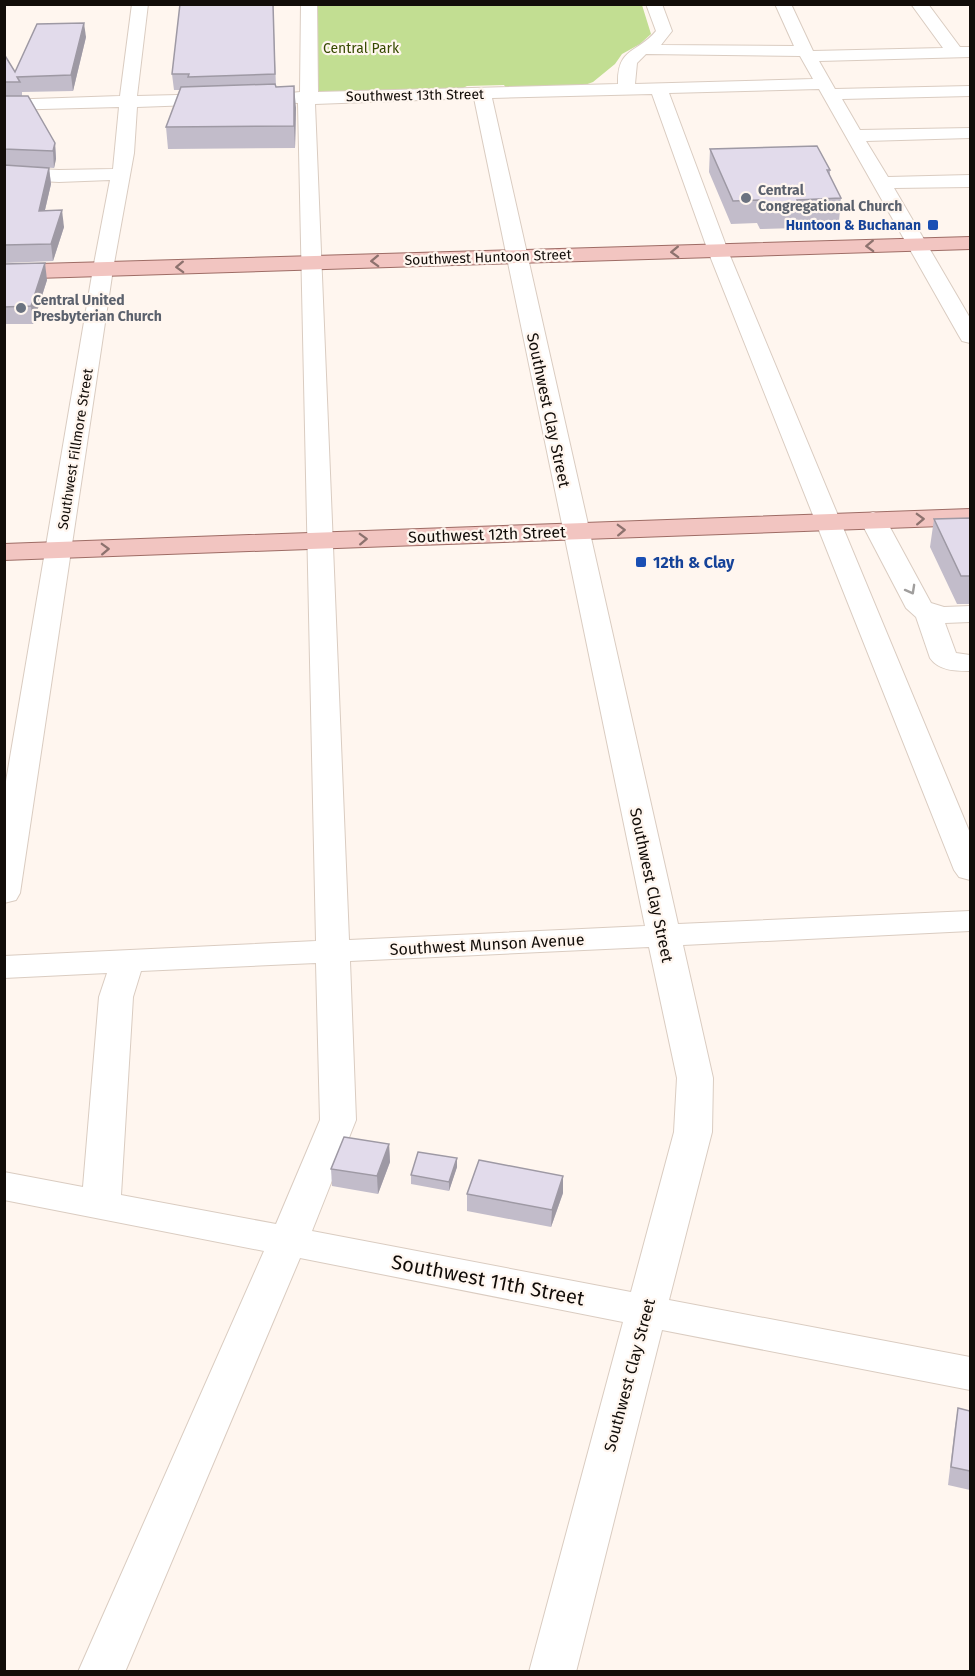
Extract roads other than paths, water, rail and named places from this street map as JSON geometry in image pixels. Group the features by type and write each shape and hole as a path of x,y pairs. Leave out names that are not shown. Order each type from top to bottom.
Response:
{"main road":[{"name":"Southwest Huntoon Street","path":"4,272 970,243"},
{"name":"Southwest 12th Street","path":"4,552 970,517"}],"street":[{"name":"Southwest Fillmore Street","path":"4,893 103,269 121,174 140,4"},
{"path":"101,1671 288,1241 338,1120 306,104 309,97 309,4"},
{"path":"627,89 627,69 630,60 655,43 664,31 654,4"},
{"path":"783,4 807,53 970,336"},
{"path":"919,4 963,52"},
{"path":"644,49 807,53 963,52"},
{"name":"Southwest 13th Street","path":"274,98 627,89 970,91"},
{"path":"659,89 718,251 970,870"},
{"name":"Southwest Clay Street","path":"482,93 574,531 694,1078 693,1132 552,1671"},
{"path":"4,105 240,99"},
{"path":"855,136 970,133"},
{"path":"4,173 59,176 121,174"},
{"path":"882,183 970,181"},
{"path":"873,520 920,608 928,613 943,616 970,614"},
{"path":"928,613 944,658 953,662 970,663"},
{"name":"Southwest Munson Avenue","path":"4,968 970,921"},
{"path":"101,1204 116,997 128,963"},
{"name":"Southwest 11th Street","path":"4,1186 970,1374"}],"place":[{"name":"Central Congregational Church","path":"746,198"},
{"name":"Huntoon & Buchanan","path":"933,225"},
{"name":"Central United Presbyterian Church","path":"21,308"},
{"name":"12th & Clay","path":"641,562"}],"park label":[{"name":"Central Park","path":"361,48"}]}
